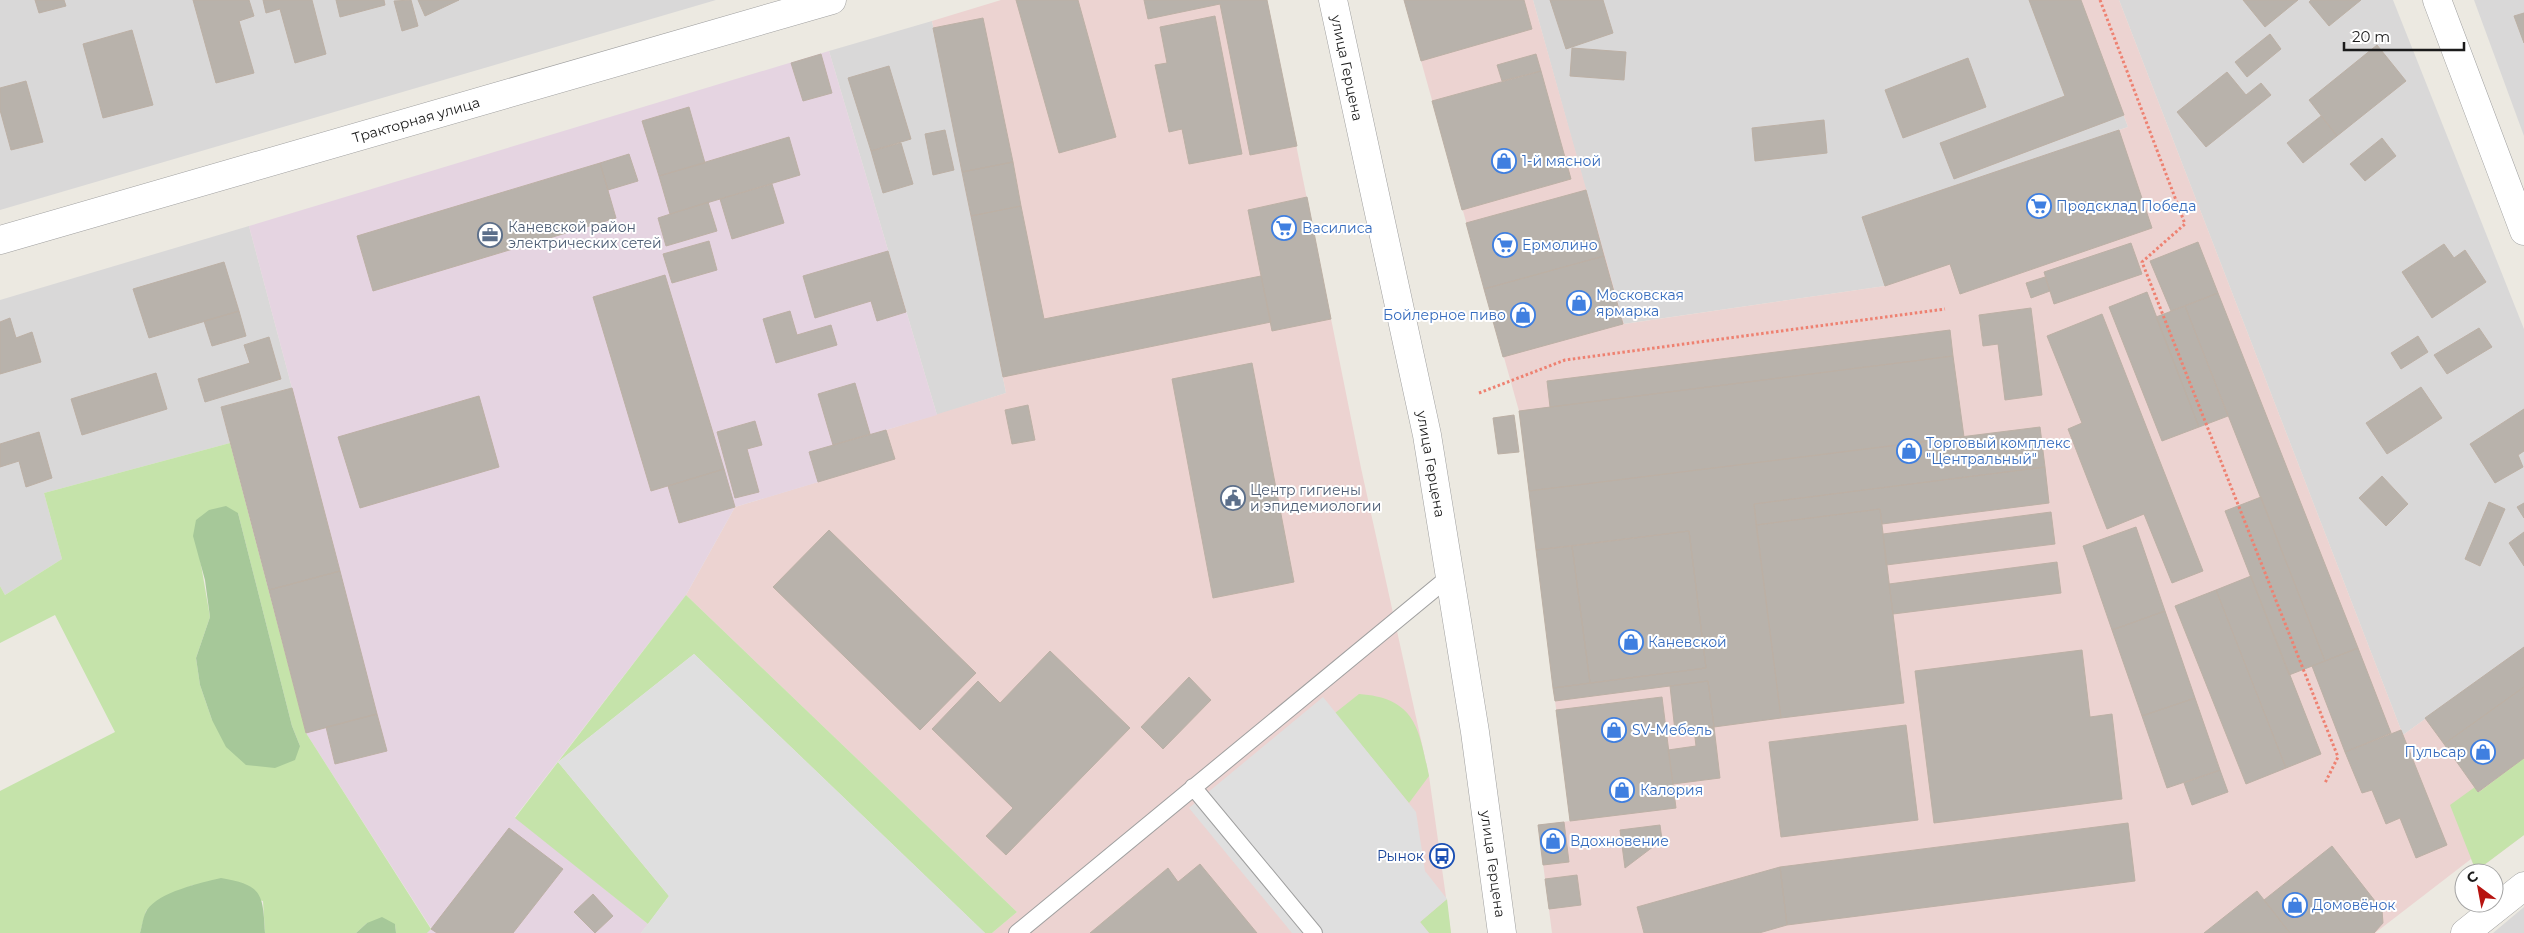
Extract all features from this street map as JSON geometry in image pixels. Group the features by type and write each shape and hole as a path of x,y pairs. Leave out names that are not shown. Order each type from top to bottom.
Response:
{"street":[{"name":"Тракторная улица","path":"0,240 832,0"},
{"name":"улица Герцена","path":"1333,0 1427,434 1475,732 1502,933"},
{"path":"2437,0 2524,231"},
{"path":"2465,933 2524,886"}],"lane":[{"path":"1017,933 1449,577"},
{"path":"1194,787 1314,933"}],"path":[{"path":"2100,0 2185,224 2142,262 2338,757 2325,783"},
{"path":"1479,393 1565,360 1945,309"}],"shaded area":[{"path":"0,0 716,0 0,210"},
{"path":"1001,0 1267,0 1361,468 1429,776 1451,933 992,933 1017,912 686,595 735,507 894,459 886,430 1006,393 932,21"},
{"name":"Торговый комплекс \"Центральный\"","path":"1404,0 1533,0 1624,324 1885,286 1862,217 2128,127 2081,0 2119,0 2403,735 2524,647 2524,835 2487,863 2473,863 2471,859 2466,863 2454,863 2454,872 2375,933 1552,933 1538,825 1570,821 1519,411"},
{"path":"1533,0 2081,0 2128,127 1862,218 1885,286 1623,324"},
{"path":"2119,0 2393,0 2524,329 2524,647 2403,735"},
{"path":"2474,0 2524,0 2524,136"},
{"path":"932,21 1006,393 937,415 829,51"},
{"path":"829,51 937,415 886,430 895,459 735,507 686,595 515,817 648,924 641,933 427,933 431,928 306,733 221,407 292,388 249,226"},
{"path":"249,226 292,388 221,407 230,443 44,493 62,559 5,595 0,586 0,300"},
{"path":"694,654 985,933 641,933 669,896 558,762"},
{"path":"1323,697 1416,812 1425,871 1447,899 1420,922 1429,933 1292,933 1189,808"},
{"path":"2524,907 2524,933 2493,933"}],"green space":[{"path":"230,443 306,733 431,929 427,933 396,933 395,924 367,923 356,933 265,933 263,901 193,885 163,898 146,911 140,933 0,933 0,791 115,732 55,615 0,643 0,586 5,595 62,559 44,493","holes":["238,513 292,726 300,746 212,720 200,685 196,658 210,617 200,559"]},
{"path":"226,506 238,513 292,726 300,746 295,760 275,768 246,765 226,747 212,720 200,685 196,658 210,617 205,580 193,536 196,520 209,510"},
{"path":"686,595 1017,912 992,933 985,933 694,654 558,762 669,896 648,924 515,818"},
{"path":"1359,694 1393,702 1404,709 1412,719 1422,744 1429,776 1409,803 1335,713"},
{"path":"2524,758 2524,835 2487,863 2473,863 2450,805 2475,787 2479,792"},
{"path":"221,878 245,884 258,893 263,909 265,933 140,933 147,910 161,898 181,889"},
{"path":"1447,899 1451,933 1429,933 1420,922"},
{"path":"382,917 395,924 396,933 356,933 367,923"}],"building":[{"path":"35,0 64,0 66,6 39,13"},
{"path":"193,0 249,0 254,16 239,21 254,73 216,83"},
{"path":"263,0 312,0 326,54 295,63 280,9 266,13"},
{"path":"336,0 384,0 385,5 340,17"},
{"path":"411,0 418,26 402,31 394,1"},
{"path":"418,0 459,0 425,16"},
{"path":"1016,0 1078,0 1116,137 1059,153"},
{"path":"1144,0 1267,0 1297,146 1250,155 1220,4 1148,19"},
{"path":"1404,0 1524,0 1532,29 1421,61"},
{"path":"1550,0 1603,0 1613,33 1566,49"},
{"path":"2029,0 2081,0 2124,115 1954,179 1940,143 2065,96"},
{"path":"2243,0 2298,0 2265,27"},
{"path":"2311,0 2361,0 2329,26 2309,2"},
{"path":"2524,13 2524,43 2514,16"},
{"path":"1215,16 1242,154 1189,164 1182,129 1169,132 1155,65 1167,63 1160,27"},
{"path":"983,18 1013,162 962,172 933,28"},
{"path":"132,30 153,105 103,118 83,44"},
{"path":"2270,34 2281,49 2247,77 2235,62"},
{"path":"2377,45 2406,81 2337,136 2309,100"},
{"path":"1572,48 1626,52 1624,80 1570,76"},
{"path":"821,54 832,93 803,101 791,63"},
{"path":"1536,54 1541,71 1502,81 1497,65"},
{"path":"1968,58 1986,107 1903,138 1885,90"},
{"path":"889,66 911,139 871,151 848,78"},
{"path":"1541,71 1571,179 1462,210 1432,101"},
{"path":"2227,72 2246,95 2261,83 2271,95 2206,147 2177,112"},
{"path":"26,81 43,142 11,150 0,110 0,88"},
{"path":"689,107 705,163 659,176 642,121"},
{"path":"2321,116 2337,136 2303,163 2287,143"},
{"path":"1824,120 1827,153 1755,161 1752,128"},
{"path":"945,130 954,170 933,175 925,134"},
{"path":"2119,130 2152,228 1960,294 1950,264 1885,286 1862,217"},
{"path":"789,137 800,175 670,214 659,176"},
{"path":"2382,138 2396,156 2365,181 2350,164"},
{"path":"901,143 913,184 883,193 871,151"},
{"path":"629,154 638,181 608,190 600,163"},
{"path":"1013,162 1021,206 971,216 962,172"},
{"path":"600,163 616,218 373,291 357,236"},
{"path":"772,184 784,223 732,239 720,199"},
{"path":"1586,190 1604,256 1484,289 1466,223"},
{"path":"1307,197 1331,319 1272,331 1248,210"},
{"path":"708,202 717,231 666,246 658,218"},
{"path":"1021,206 1044,319 1261,276 1271,322 1003,377 971,216"},
{"path":"709,241 717,270 672,283 663,254"},
{"path":"2198,242 2218,293 2171,311 2150,261"},
{"path":"2131,243 2142,274 2054,304 2044,272"},
{"path":"2444,244 2454,258 2465,250 2486,282 2432,318 2402,272"},
{"path":"888,251 906,312 877,321 871,301 815,318 803,276"},
{"path":"1604,256 1623,324 1503,357 1484,289"},
{"path":"224,262 239,311 149,338 133,289"},
{"path":"665,275 724,469 651,491 593,297"},
{"path":"2045,277 2050,291 2031,298 2026,283"},
{"path":"2147,292 2199,427 2162,441 2109,307"},
{"path":"2218,293 2358,648 2325,661 2185,306"},
{"path":"2185,306 2228,416 2199,427 2156,317"},
{"path":"2031,308 2042,395 2005,400 1998,344 1983,346 1979,315"},
{"path":"239,311 246,336 212,346 204,321"},
{"path":"790,311 797,335 831,325 837,345 776,363 763,319"},
{"path":"2102,314 2203,571 2172,583 2144,514 2107,529 2068,429 2082,423 2047,336"},
{"path":"10,318 16,338 32,332 41,362 0,374 0,322"},
{"path":"2479,328 2492,347 2447,374 2434,355"},
{"path":"1950,330 1953,356 1550,407 1547,381"},
{"path":"2418,336 2428,352 2401,369 2391,353"},
{"path":"269,337 281,379 205,402 198,379 250,363 244,345"},
{"path":"1953,356 1964,437 1529,491 1519,411"},
{"path":"1252,363 1294,582 1213,598 1172,379"},
{"path":"156,373 167,409 82,435 71,399"},
{"path":"855,383 870,434 833,445 818,394"},
{"path":"2421,387 2442,418 2387,454 2366,423"},
{"path":"292,388 340,571 269,590 221,407"},
{"path":"479,396 499,467 360,508 338,437"},
{"path":"1028,405 1035,440 1012,444 1005,410"},
{"path":"2524,409 2524,451 2518,455 2523,467 2495,483 2470,444"},
{"path":"1514,415 1519,452 1498,454 1493,418"},
{"path":"755,421 762,445 747,449 759,492 735,498 717,432"},
{"path":"2040,427 2045,467 1754,504 1781,718 1714,727 1708,681 1555,701 1553,688 1706,668 1689,531 1536,550 1529,491"},
{"path":"886,430 895,459 818,482 809,452"},
{"path":"39,432 52,478 26,487 19,461 0,467 0,444"},
{"path":"2045,467 2049,503 1882,524 1880,509 1756,525 1754,504"},
{"path":"724,469 735,507 679,523 668,486"},
{"path":"2382,476 2408,504 2386,526 2359,498"},
{"path":"2261,497 2325,661 2289,675 2225,511"},
{"path":"2489,502 2505,509 2480,566 2465,559"},
{"path":"2524,503 2524,518 2517,507"},
{"path":"1880,509 1904,703 1781,718 1756,525"},
{"path":"2051,512 2055,544 1886,565 1883,534"},
{"path":"2136,527 2165,611 2112,630 2083,546"},
{"path":"829,530 976,673 920,730 773,587"},
{"path":"1689,531 1706,668 1590,683 1572,546"},
{"path":"2524,532 2524,566 2509,543"},
{"path":"1572,546 1590,683 1553,688 1536,550"},
{"path":"2057,562 2061,593 1893,614 1889,584"},
{"path":"340,571 377,714 306,733 269,590"},
{"path":"2251,576 2321,754 2286,768 2216,590"},
{"path":"2216,590 2286,768 2246,784 2175,606"},
{"path":"2165,611 2195,698 2142,716 2112,630"},
{"path":"2524,647 2524,687 2444,744 2425,718"},
{"path":"2358,648 2391,733 2345,752 2312,666"},
{"path":"2082,650 2090,717 2112,714 2122,799 1934,823 1915,671"},
{"path":"1050,651 1130,728 1006,855 986,836 1013,808 932,729 978,681 1000,703"},
{"path":"1189,677 1211,700 1163,749 1141,727"},
{"path":"1708,681 1714,727 1675,731 1670,686"},
{"path":"2524,687 2524,758 2478,792 2444,744"},
{"path":"1662,697 1676,808 1570,821 1556,710"},
{"path":"2195,698 2220,770 2167,788 2142,716"},
{"path":"377,714 387,751 335,764 326,727"},
{"path":"1906,725 1918,820 1781,837 1769,742"},
{"path":"1714,727 1720,778 1673,784 1668,750 1696,746 1694,729"},
{"path":"2401,730 2447,845 2416,858 2400,818 2386,824 2372,790 2362,793 2345,752"},
{"path":"2220,770 2228,792 2192,805 2184,783"},
{"path":"1564,822 1569,862 1543,865 1538,825"},
{"path":"2128,823 2135,881 1787,925 1780,867"},
{"path":"1660,825 1662,840 1625,868 1620,830"},
{"path":"509,828 563,869 513,933 437,933 431,929"},
{"path":"2332,846 2382,910 2383,923 2374,933 2290,933 2264,900"},
{"path":"1200,864 1257,933 1090,933 1168,868 1178,882"},
{"path":"1780,867 1787,925 1759,933 1644,933 1637,907"},
{"path":"1577,875 1581,905 1549,909 1545,879"},
{"path":"2257,891 2290,933 2204,933"},
{"path":"593,894 613,916 595,933 574,912"}],"place":[{"name":"1-й мясной","path":"1504,161"},
{"name":"Продсклад Победа","path":"2039,206"},
{"name":"Василиса","path":"1284,228"},
{"name":"Каневской район электрических сетей","path":"490,235"},
{"name":"Ермолино","path":"1505,245"},
{"name":"Московская ярмарка","path":"1579,303"},
{"name":"Бойлерное пиво","path":"1523,315"},
{"name":"Торговый комплекс \"Центральный\"","path":"1909,451"},
{"name":"Центр гигиены и эпидемиологии","path":"1233,498"},
{"name":"Каневской","path":"1631,642"},
{"name":"SV-Мебель","path":"1614,730"},
{"name":"Пульсар","path":"2483,752"},
{"name":"Калория","path":"1622,790"},
{"name":"Вдохновение","path":"1553,841"},
{"name":"Рынок","path":"1442,856"},
{"name":"Домовёнок","path":"2295,905"}]}
